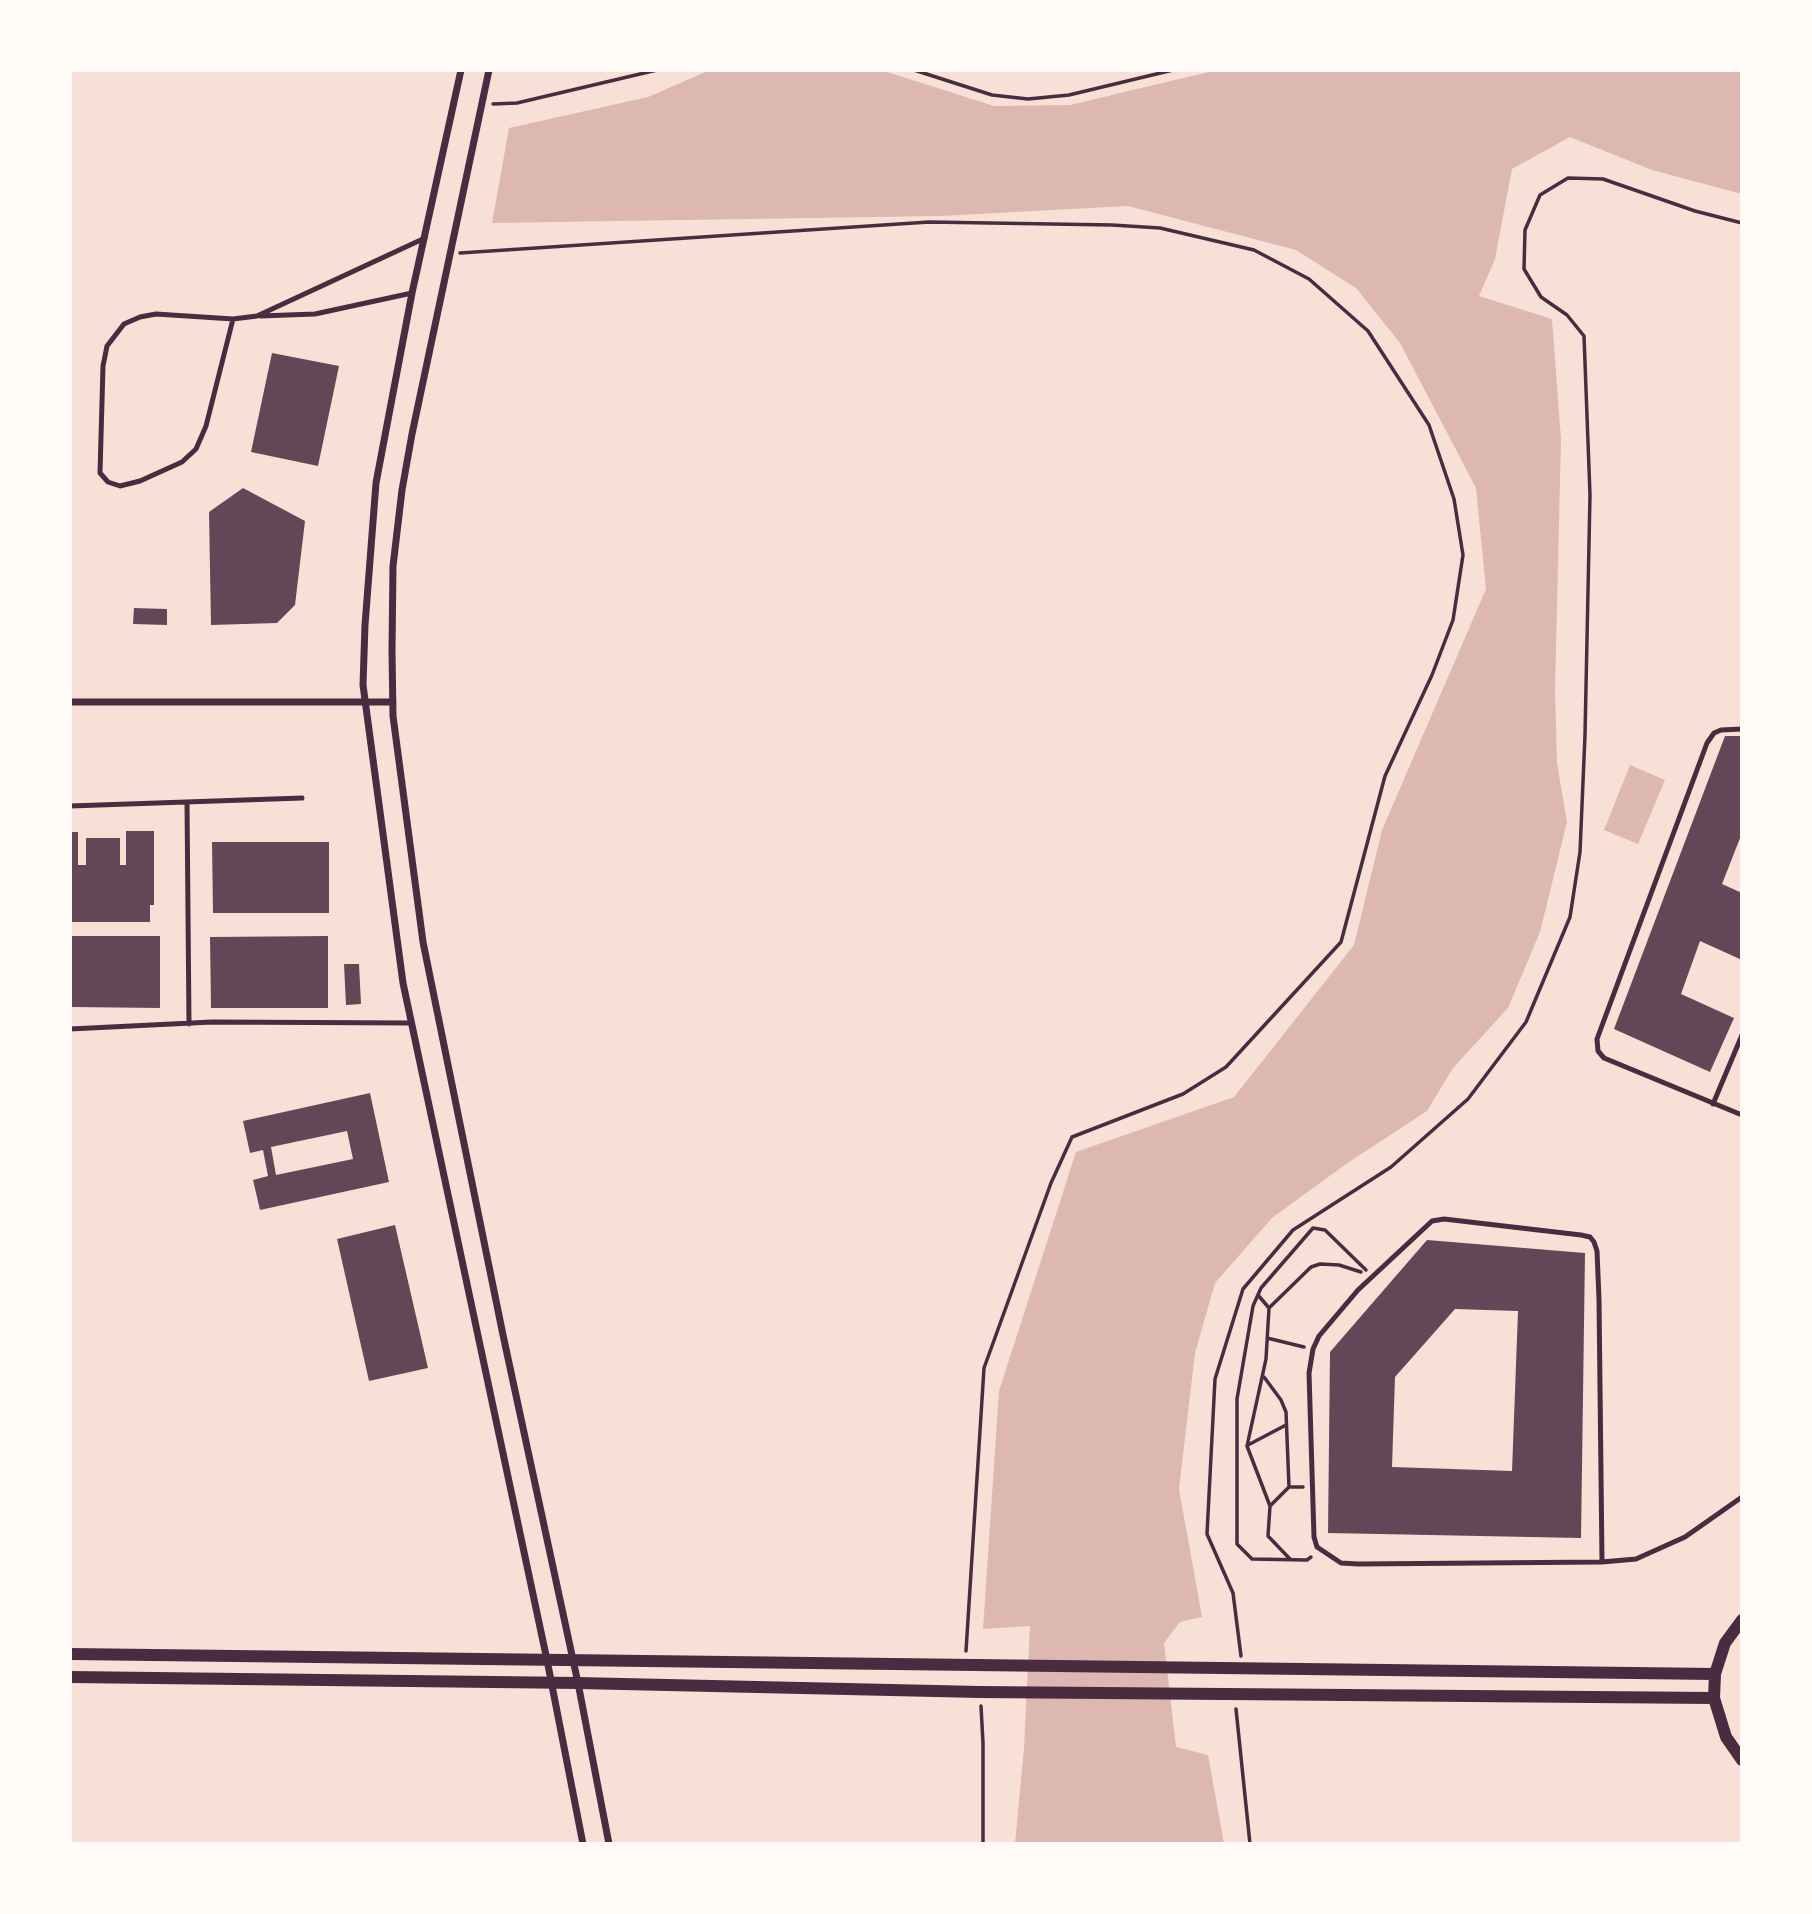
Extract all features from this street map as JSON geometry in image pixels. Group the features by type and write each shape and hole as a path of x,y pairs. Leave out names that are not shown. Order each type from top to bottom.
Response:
{"street":[{"path":"461,70 412,293 376,483 365,625 365,702 403,983 547,1660 583,1844"},
{"path":"489,70 402,489 393,566 393,702 423,942 503,1335 578,1683 609,1844"},
{"path":"70,702 393,702"},
{"path":"1742,1620 1725,1643 1715,1674 1714,1698 1726,1737 1742,1760"},
{"path":"70,1654 1715,1674"},
{"path":"70,1678 578,1683 980,1692 1714,1698"}],"lane":[{"path":"257,316 425,238"},
{"path":"233,319 206,426 196,449 182,462 140,481 120,486 108,481 100,473 103,366 107,346 124,324 156,314 233,319 315,314 412,293"},
{"path":"1742,729 1721,730 1714,733 1707,743 1597,1039 1598,1051 1604,1058 1742,1115"},
{"path":"70,806 302,798"},
{"path":"187,802 189,1024"},
{"path":"70,1029 189,1024 411,1023"},
{"path":"1713,1104 1742,1035"},
{"path":"1602,1562 1599,1299 1597,1251 1594,1242 1590,1237 1581,1235 1444,1219 1432,1221 1332,1319 1313,1349 1309,1373 1314,1537 1317,1547 1342,1563 1358,1564 1602,1562 1636,1559 1685,1537 1742,1497"}],"path":[{"path":"481,104 517,103 657,70"},
{"path":"914,70 992,95 1028,99 1069,95 1173,70"},
{"path":"1240,1668 1241,1647 1233,1593 1207,1534 1215,1379 1243,1289 1293,1230 1391,1167 1468,1100 1526,1022 1570,917 1580,852 1585,722 1590,495 1584,336 1567,315 1541,297 1524,269 1525,230 1540,195 1568,177 1603,179 1695,211 1742,223"},
{"path":"451,254 929,222 1112,225 1160,229 1254,250 1309,279 1368,331 1429,425 1454,499 1463,555 1453,620 1432,675 1385,776 1341,942 1226,1067 1183,1094 1072,1137 1051,1183 984,1368 966,1654 974,1664"},
{"path":"1322,1551 1307,1560 1252,1559 1237,1544 1237,1399 1253,1306 1261,1288 1313,1228 1325,1230 1373,1277"},
{"path":"1290,1560 1268,1536 1270,1506 1248,1446 1263,1375 1269,1308 1311,1267 1320,1264 1339,1265 1373,1277"},
{"path":"1258,1295 1269,1308"},
{"path":"1266,1338 1313,1349"},
{"path":"1263,1375 1286,1412 1289,1488"},
{"path":"1248,1446 1286,1425"},
{"path":"1270,1506 1289,1488 1312,1486"},
{"path":"980,1692 984,1743 983,1844"},
{"path":"1234,1693 1250,1844"}],"shaded area":[{"path":"710,70 881,70 994,106 1070,105 1217,70 1742,70 1742,194 1652,170 1570,137 1512,169 1495,259 1479,296 1552,319 1561,439 1555,689 1557,763 1567,822 1540,932 1508,1008 1453,1068 1427,1111 1346,1164 1272,1218 1215,1283 1195,1353 1179,1489 1202,1617 1180,1622 1164,1643 1176,1747 1208,1755 1224,1844 1015,1844 1024,1748 1030,1626 983,1629 999,1391 1076,1152 1234,1097 1354,945 1382,830 1486,589 1476,488 1400,343 1356,288 1296,250 1128,206 940,216 492,223 509,128 648,97"},
{"path":"1630,765 1665,780 1638,844 1604,830"}],"building":[{"path":"272,353 339,366 318,466 251,452"},
{"path":"243,488 305,521 295,605 277,623 211,625 209,512"},
{"path":"134,608 167,609 167,625 133,624"},
{"path":"1725,736 1742,736 1742,833 1722,884 1742,893 1742,960 1700,941 1681,994 1734,1018 1710,1072 1614,1029"},
{"path":"126,831 154,831 154,905 150,905 150,922 70,922 70,832 78,832 78,865 86,865 86,838 120,838 120,865 126,865"},
{"path":"212,842 329,842 329,913 213,913"},
{"path":"70,936 160,936 160,1008 70,1007"},
{"path":"328,936 328,1008 211,1008 210,937"},
{"path":"344,964 359,964 361,1004 346,1005"},
{"path":"370,1093 389,1182 260,1210 253,1180 268,1176 263,1150 250,1153 243,1121","holes":["347,1131 353,1159 276,1175 271,1147"]},
{"path":"395,1225 428,1368 369,1381 337,1239"},
{"path":"1427,1240 1585,1253 1581,1538 1328,1533 1330,1352","holes":["1455,1309 1518,1311 1512,1471 1392,1467 1395,1377"]}]}
